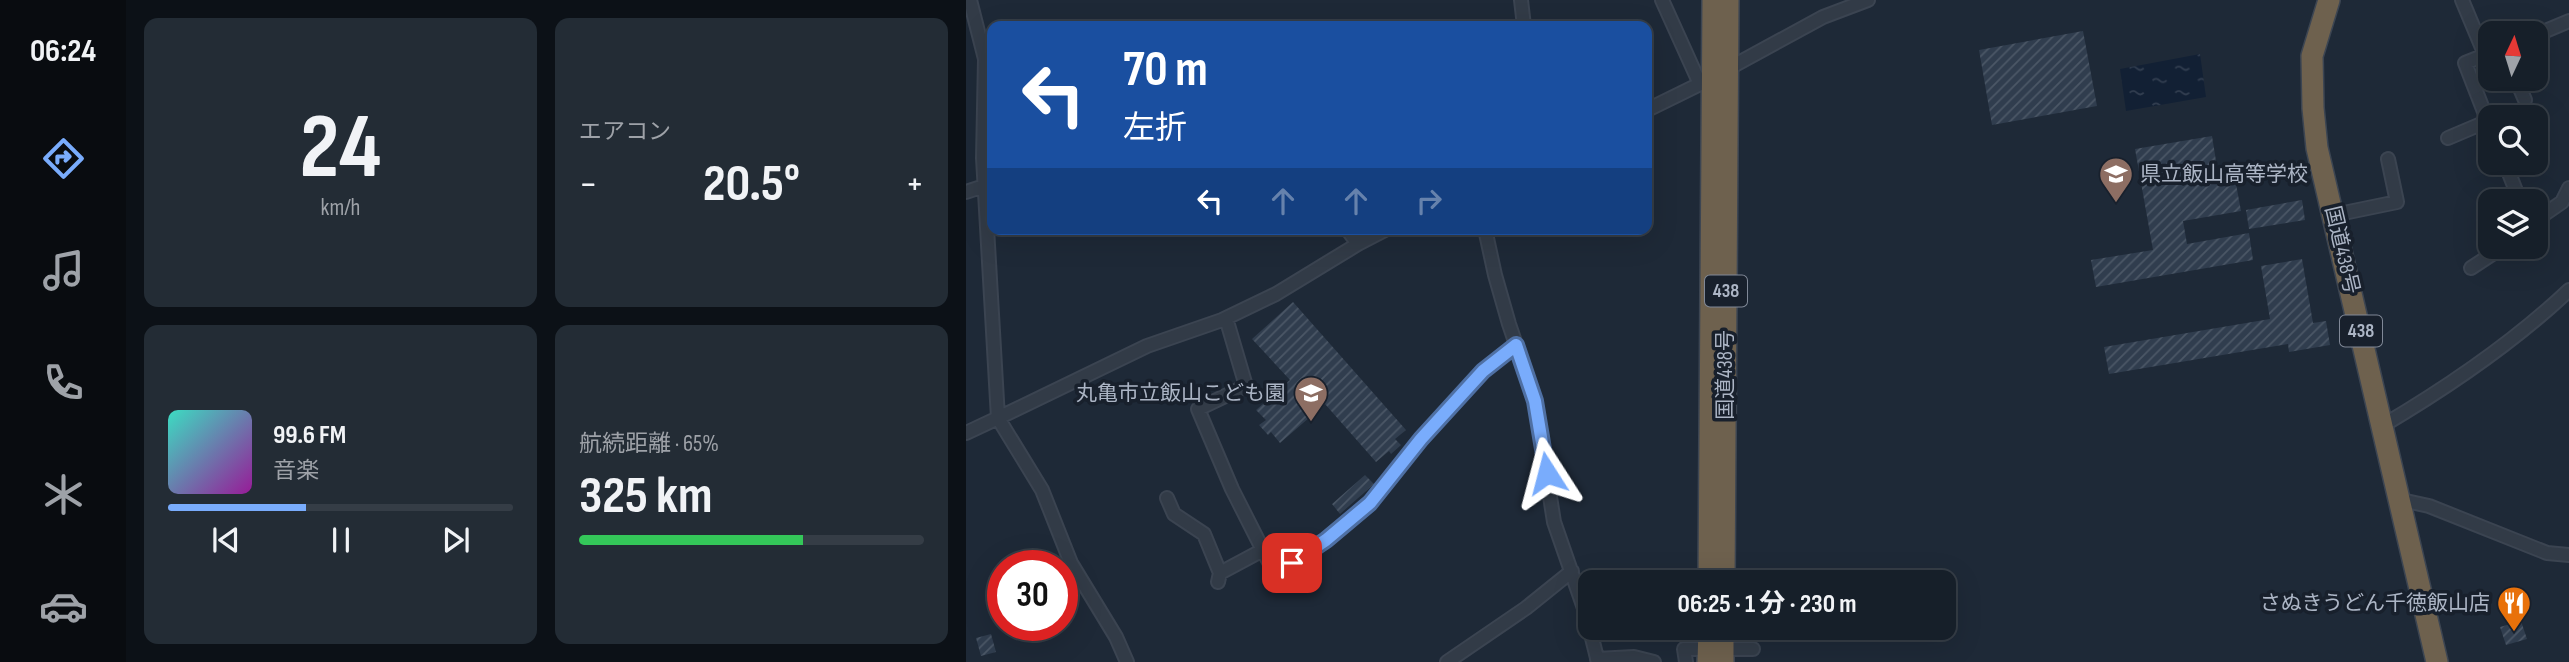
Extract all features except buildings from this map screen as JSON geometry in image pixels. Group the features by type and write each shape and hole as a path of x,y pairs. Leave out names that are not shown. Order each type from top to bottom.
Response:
{"highway":[{"name":"国道438号","path":"1709,570 1713,0"},
{"name":"国道438号","path":"1724,570 1713,77 1728,0"},
{"name":"国道438号","path":"2329,0 2312,56 2317,148 2437,662"}],"street":[{"path":"970,0 985,59 984,186 998,418 1042,490 1071,563 1116,638 1127,662"},
{"path":"1521,0 1523,21"},
{"path":"1662,0 1713,77"},
{"path":"1652,108 1823,17 1868,0"},
{"path":"2462,0 2478,33"},
{"path":"2548,30 2569,21"},
{"path":"2478,58 2465,63 2482,105"},
{"path":"2521,91 2525,100"},
{"path":"2448,138 2478,128"},
{"path":"2334,215 2397,202 2388,159"},
{"path":"966,192 984,186"},
{"path":"2548,212 2562,202 2569,187"},
{"path":"1351,235 1358,244"},
{"path":"966,433 1147,346 1226,318 1276,294 1376,235"},
{"path":"1486,235 1495,275 1535,401 1554,522 1572,571 1597,661 1634,657 1654,662"},
{"path":"2472,268 2485,259"},
{"path":"2382,426 2451,384 2540,318 2569,290"},
{"path":"1226,318 1246,386 1198,410 1232,489 1275,574 1326,540 1370,503 1421,439 1465,390 1483,371 1516,345"},
{"path":"1167,498 1174,514 1204,534 1219,578 1263,550"},
{"path":"2399,501 2406,500 2429,506 2547,553 2569,555"},
{"path":"1447,662 1526,608 1572,571"},
{"path":"1686,662 1685,649 1716,646 1753,649"}],"water":[{"path":"2200,54 2206,97 2126,111 2120,69"}],"place":[{"name":"県立飯山高等学校","path":"2116,204"},
{"name":"丸亀市立飯山こども園","path":"1311,423"},
{"name":"さぬきうどん千徳飯山店","path":"2514,633"}],"route":[{"path":"1292,563 1326,540 1370,503 1421,439 1483,371 1516,345 1535,401 1547,473"}]}
